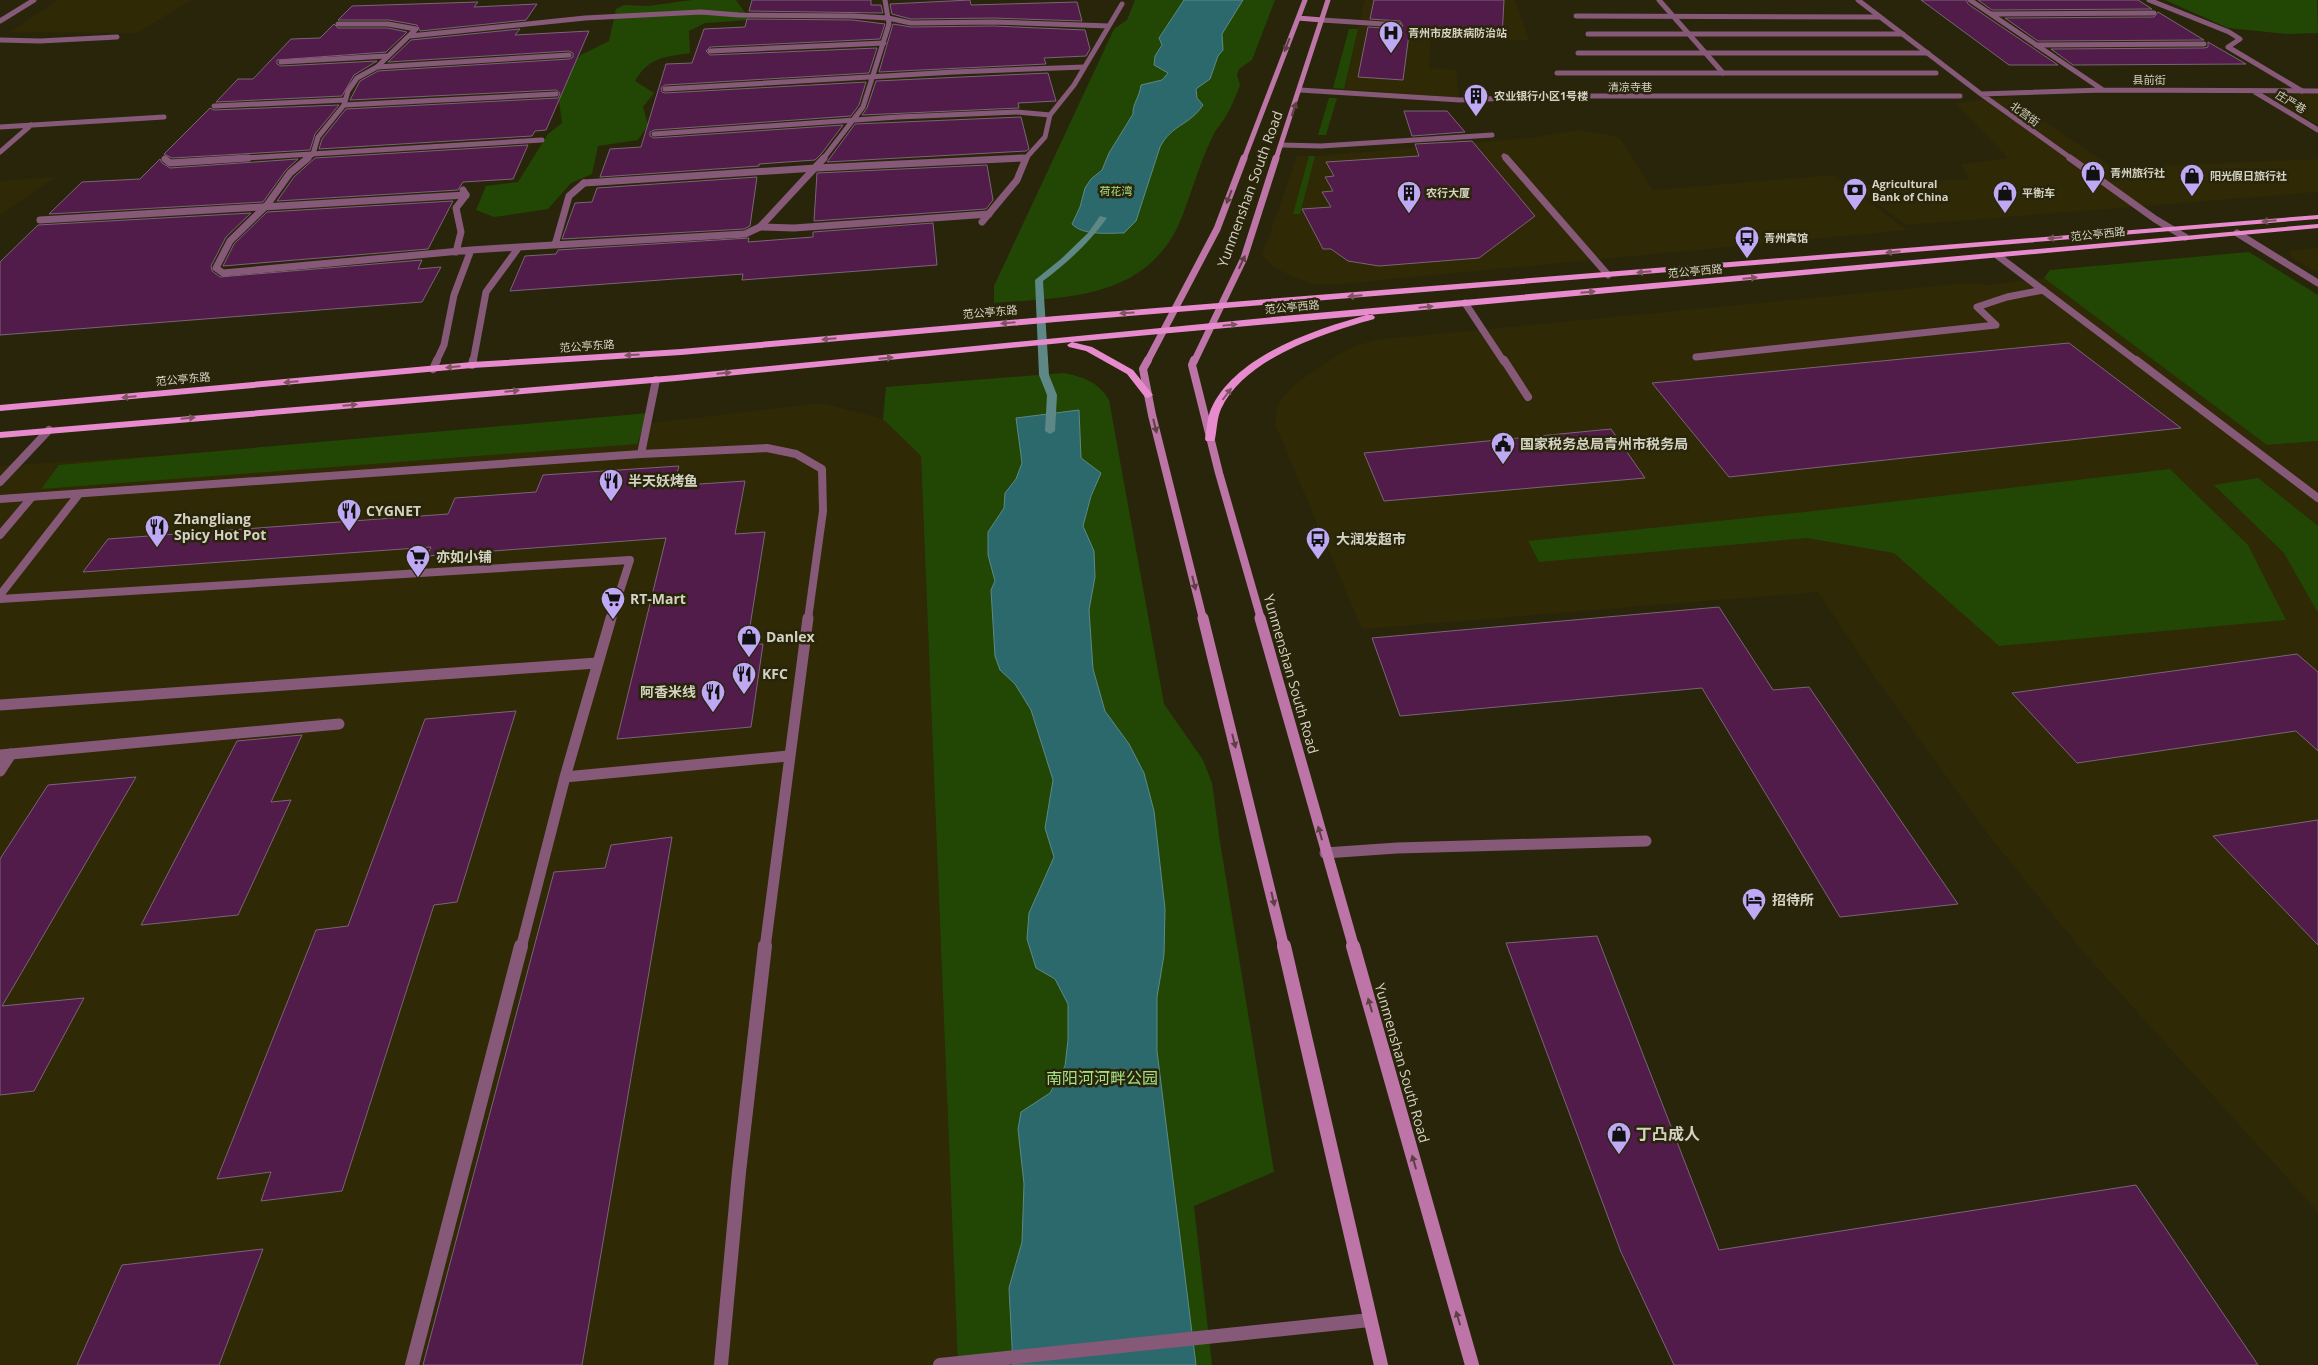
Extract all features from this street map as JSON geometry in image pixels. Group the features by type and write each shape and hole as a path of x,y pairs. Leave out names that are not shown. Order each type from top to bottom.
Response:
{"main road":[{"name":"Yunmenshan South Road","path":"1305,0 1217,230 1143,369 1271,891 1381,1365"},
{"name":"Yunmenshan South Road","path":"1328,0 1244,258 1192,365 1210,439 1325,852 1472,1365"},
{"path":"1298,18 1322,20"},
{"name":"范公亭西路","path":"1176,310 2318,217"},
{"name":"范公亭西路","path":"1164,331 2318,226"},
{"path":"1210,439 1216,409 1238,381 1259,364 1308,338 1398,309"},
{"name":"范公亭东路","path":"0,408 472,365 681,352 1176,310"},
{"path":"0,435 656,380 1164,331"},
{"path":"1060,342 1089,349 1130,372 1148,395"}],"street":[{"path":"0,21 34,0"},
{"path":"338,24 388,24 416,29 377,66 357,78 348,91 345,103 318,137 313,154 290,173 267,205 230,242 216,268 223,272 472,250 745,234 760,226 816,168 863,107 884,43 888,18 885,0"},
{"path":"1659,0 1723,73"},
{"name":"北营街","path":"1858,0 1981,94 2185,237"},
{"path":"1970,0 2103,90"},
{"path":"2149,0 2163,7 2202,18 2233,34 2240,39 2228,46 2302,91"},
{"path":"982,222 1017,180 1026,158 1045,137 1050,115 1074,85 1122,4"},
{"path":"410,36 585,18 701,12 888,18 911,23 993,22 1109,26"},
{"path":"1991,14 2154,13"},
{"path":"1576,16 1880,17"},
{"path":"1322,20 1398,24"},
{"path":"1588,34 1903,34"},
{"path":"0,40 40,41 117,37"},
{"path":"710,51 884,43"},
{"path":"2036,45 2204,44"},
{"path":"1578,53 1928,53"},
{"path":"377,66 570,55"},
{"path":"281,62 386,56"},
{"path":"665,88 983,70 1084,67"},
{"path":"1557,73 1936,73"},
{"name":"清凉寺巷","path":"1300,90 1460,100 1570,96 1960,96"},
{"name":"县前街","path":"1981,94 2103,90 2318,91"},
{"name":"庄严巷","path":"2255,91 2318,130"},
{"path":"214,106 345,103 556,94"},
{"path":"654,134 1017,112 1050,115"},
{"path":"0,126 164,117"},
{"path":"0,152 31,125"},
{"path":"1282,145 1321,146 1492,136"},
{"path":"165,160 170,163 542,140"},
{"path":"1504,156 1608,275"},
{"path":"555,245 569,196 584,184 816,168 1026,158"},
{"path":"40,220 464,193 456,208 461,232 456,252"},
{"path":"760,226 794,228 989,214"},
{"path":"2237,233 2318,283"},
{"path":"472,365 486,292 519,247"},
{"path":"433,369 444,345 454,295 472,250"},
{"path":"1998,256 2318,498"},
{"path":"1696,357 1996,325 1977,308 2006,297 2043,290"},
{"path":"1465,303 1528,397"},
{"path":"641,454 656,380"},
{"path":"0,482 49,430"},
{"path":"0,499 641,454 766,448 796,454 822,468 821,521 788,756 739,1172 721,1365"},
{"path":"0,594 79,494"},
{"path":"0,535 32,498"},
{"path":"0,599 630,560 597,663 566,777 412,1365"},
{"path":"0,705 597,663"},
{"path":"0,771 6,755 339,724"},
{"path":"566,777 788,756"},
{"path":"1325,852 1646,840"},
{"path":"940,1365 1370,1320"}],"shaded area":[{"path":"58,0 191,0 137,33 10,32"},
{"name":"青州市皮肤病防治站","path":"1365,0 1515,0 1529,40 1431,40 1429,68 1456,70 1459,98 1344,89"},
{"path":"2264,94 2318,94 2318,125"},
{"path":"2009,97 2113,168 2318,159 2318,192 1906,225 1853,186 1969,179 1961,164 2008,158 1955,103"},
{"path":"1579,130 1619,137 1653,190 1833,175 1907,230 1329,285 1313,284 1293,277 1274,267 1262,256 1297,156 1530,138"},
{"path":"55,177 0,215 0,181"},
{"path":"2318,248 2318,273 2292,258 2289,251"},
{"path":"2044,278 2267,445 2318,441 2318,1212 2084,953 1987,833 1870,670 1818,592 1362,629 1275,424 1277,407 1284,396 1298,382 1347,349 1374,340 1967,283 1990,285"},
{"path":"822,403 883,419 921,456 958,1365 0,1365 0,466 651,423"}],"green space":[{"path":"692,0 736,0 750,20 705,23 689,31 690,53 665,57 652,63 640,73 635,81 654,93 643,107 648,125 638,140 598,146 592,174 571,183 548,209 494,217 476,210 486,186 518,182 548,134 562,123 559,100 575,62 581,55 609,41 616,9 624,5 648,6"},
{"name":"荷花湾","path":"1135,0 1275,0 1252,60 1239,69 1237,75 1240,85 1235,97 1226,116 1213,135 1179,224 1164,249 1145,268 1124,281 1100,290 1048,299 994,303 994,286 1114,29 1127,20"},
{"path":"2165,0 2317,0 2318,33 2287,34 2228,28"},
{"path":"1349,29 1358,29 1344,89 1333,88"},
{"path":"1329,98 1337,98 1326,135 1318,135"},
{"path":"1309,156 1315,156 1300,214 1293,214"},
{"path":"2249,252 2318,295 2318,441 2267,445 2044,278 2050,270"},
{"name":"南阳河河畔公园","path":"1064,373 1090,381 1109,400 1164,704 1203,760 1212,783 1274,1172 1194,1206 1212,1365 958,1365 921,456 883,419 886,387"},
{"path":"649,413 637,444 41,489 59,465"},
{"path":"2170,469 2248,545 2286,620 1999,646 1894,553 1807,538 1539,562 1528,541 1805,512"},
{"path":"2258,478 2318,526 2318,613 2284,553 2214,485"}],"water":[{"path":"1184,0 1243,0 1222,34 1223,50 1218,56 1210,79 1196,89 1197,98 1203,105 1198,112 1175,129 1160,147 1136,221 1124,233 1096,233 1077,228 1072,224 1080,207 1085,188 1091,179 1102,170 1109,153 1133,114 1141,85 1162,80 1168,73 1154,65 1155,56 1162,45 1159,38"},
{"path":"1079,410 1081,458 1101,473 1091,496 1083,526 1094,551 1095,577 1089,610 1093,669 1105,711 1129,744 1144,773 1154,811 1165,909 1164,955 1157,997 1157,1051 1196,1365 1013,1365 1009,1288 1022,1242 1024,1184 1018,1129 1021,1112 1050,1093 1065,1066 1068,1040 1068,1004 1055,979 1036,968 1027,939 1029,913 1054,857 1045,828 1053,780 1031,710 1015,684 1000,670 995,656 991,590 995,581 988,555 988,532 1004,508 1005,493 1016,479 1022,463 1016,418"}],"building":[{"path":"752,0 871,0 871,5 881,5 883,13 749,11"},
{"path":"970,0 971,5 1077,2 1082,21 993,18 911,19 892,14 890,4"},
{"path":"1374,0 1504,0 1502,37 1409,34 1403,80 1358,77 1368,27 1399,29 1403,26 1400,21 1370,19"},
{"path":"1921,0 1966,0 1968,4 2058,65 2009,65"},
{"path":"1978,0 2138,0 2152,9 1992,10"},
{"path":"478,2 474,7 537,4 526,20 420,31 417,25 389,20 338,20 352,6"},
{"path":"2158,12 2204,40 2038,41 2005,18 2154,17"},
{"path":"747,19 853,20 885,24 880,39 710,47 706,51 710,55 877,48 869,73 665,85 661,88 662,92 866,82 859,105 851,116 654,130 650,132 650,136 654,138 843,125 822,153 815,160 759,164 759,166 600,177 610,149 641,147 666,64 692,63 704,29 745,27"},
{"path":"334,24 338,28 388,28 407,32 386,52 277,60 277,64 281,66 377,61 354,75 342,96 216,102 238,79 253,79 291,39 320,38"},
{"path":"893,24 911,27 993,26 1085,30 1090,49 1086,56 1044,58 1046,64 879,72"},
{"path":"520,29 515,35 589,31 546,130 535,131 532,136 319,149 322,139 346,109 558,98 560,93 556,90 350,100 360,81 378,71 569,59 573,57 573,53 569,51 388,62 411,40"},
{"path":"2208,42 2246,64 2073,65 2051,49 2204,48 2208,47"},
{"path":"1048,73 1056,101 1018,103 1019,108 862,115 867,108 876,81"},
{"path":"339,105 315,134 310,150 172,158 164,154 210,108 214,110"},
{"path":"1404,111 1447,111 1465,132 1412,136"},
{"path":"1021,117 1029,149 1026,151 827,162 855,124"},
{"name":"农行大厦","path":"1472,141 1535,216 1479,258 1379,266 1348,261 1331,249 1323,249 1302,209 1331,207 1322,192 1333,191 1325,177 1334,176 1326,162 1419,156 1415,144"},
{"path":"528,145 513,179 463,182 458,190 277,201 294,177 315,158"},
{"path":"160,159 162,163 170,168 298,159 286,170 263,202 49,214 82,182 140,179"},
{"path":"987,165 993,200 986,209 814,221 817,173"},
{"path":"757,177 750,226 744,229 562,239 575,203 592,202 597,188"},
{"path":"453,201 428,249 223,266 234,244 267,212"},
{"path":"251,213 226,237 211,266 212,271 220,277 422,260 418,269 441,267 422,302 0,335 0,262 38,225"},
{"path":"933,223 937,265 742,280 743,274 510,291 525,256 556,254 558,250 749,238 748,242 813,237 813,232"},
{"path":"2069,343 2181,428 1729,477 1652,383"},
{"name":"国家税务总局青州市税务局","path":"1611,429 1645,478 1384,501 1364,453"},
{"path":"679,466 674,483 686,482 685,485 745,481 735,534 765,532 747,645 763,644 751,727 617,739 666,538 427,556 431,547 83,572 108,539 448,514 455,498 536,492 543,475"},
{"path":"1719,607 1773,690 1809,687 1958,904 1840,917 1702,688 1400,716 1372,638"},
{"path":"2297,654 2318,672 2318,751 2296,731 2077,763 2012,693"},
{"path":"516,711 457,902 434,905 342,1191 261,1201 271,1172 217,1179 316,930 348,926 425,719"},
{"path":"302,735 271,802 291,800 238,915 141,925 237,741"},
{"path":"136,777 2,1006 84,998 34,1091 0,1095 0,859 48,785"},
{"path":"2318,820 2318,945 2213,836"},
{"path":"672,837 582,1365 423,1365 554,872 605,868 611,845"},
{"path":"1597,936 1719,1250 2136,1185 2258,1365 1674,1365 1621,1252 1506,943"},
{"path":"263,1249 219,1365 77,1365 122,1265"}],"waterway":[{"path":"1050,431 1052,395 1044,375 1039,280 1064,261 1091,235 1103,218"}],"place":[{"name":"青州市皮肤病防治站","path":"1391,54"},
{"name":"农业银行小区1号楼","path":"1476,117"},
{"name":"青州旅行社","path":"2093,194"},
{"name":"阳光假日旅行社","path":"2192,197"},
{"name":"Agricultural Bank of China","path":"1855,211"},
{"name":"农行大厦","path":"1409,214"},
{"name":"平衡车","path":"2005,214"},
{"name":"青州宾馆","path":"1747,259"},
{"name":"国家税务总局青州市税务局","path":"1503,465"},
{"name":"半天妖烤鱼","path":"611,502"},
{"name":"CYGNET","path":"349,532"},
{"name":"Zhangliang Spicy Hot Pot","path":"157,548"},
{"name":"大润发超市","path":"1318,560"},
{"name":"亦如小铺","path":"418,578"},
{"name":"RT-Mart","path":"613,620"},
{"name":"Danlex","path":"749,658"},
{"name":"KFC","path":"744,695"},
{"name":"阿香米线","path":"713,713"},
{"name":"招待所","path":"1754,921"},
{"name":"丁凸成人","path":"1619,1155"}]}
